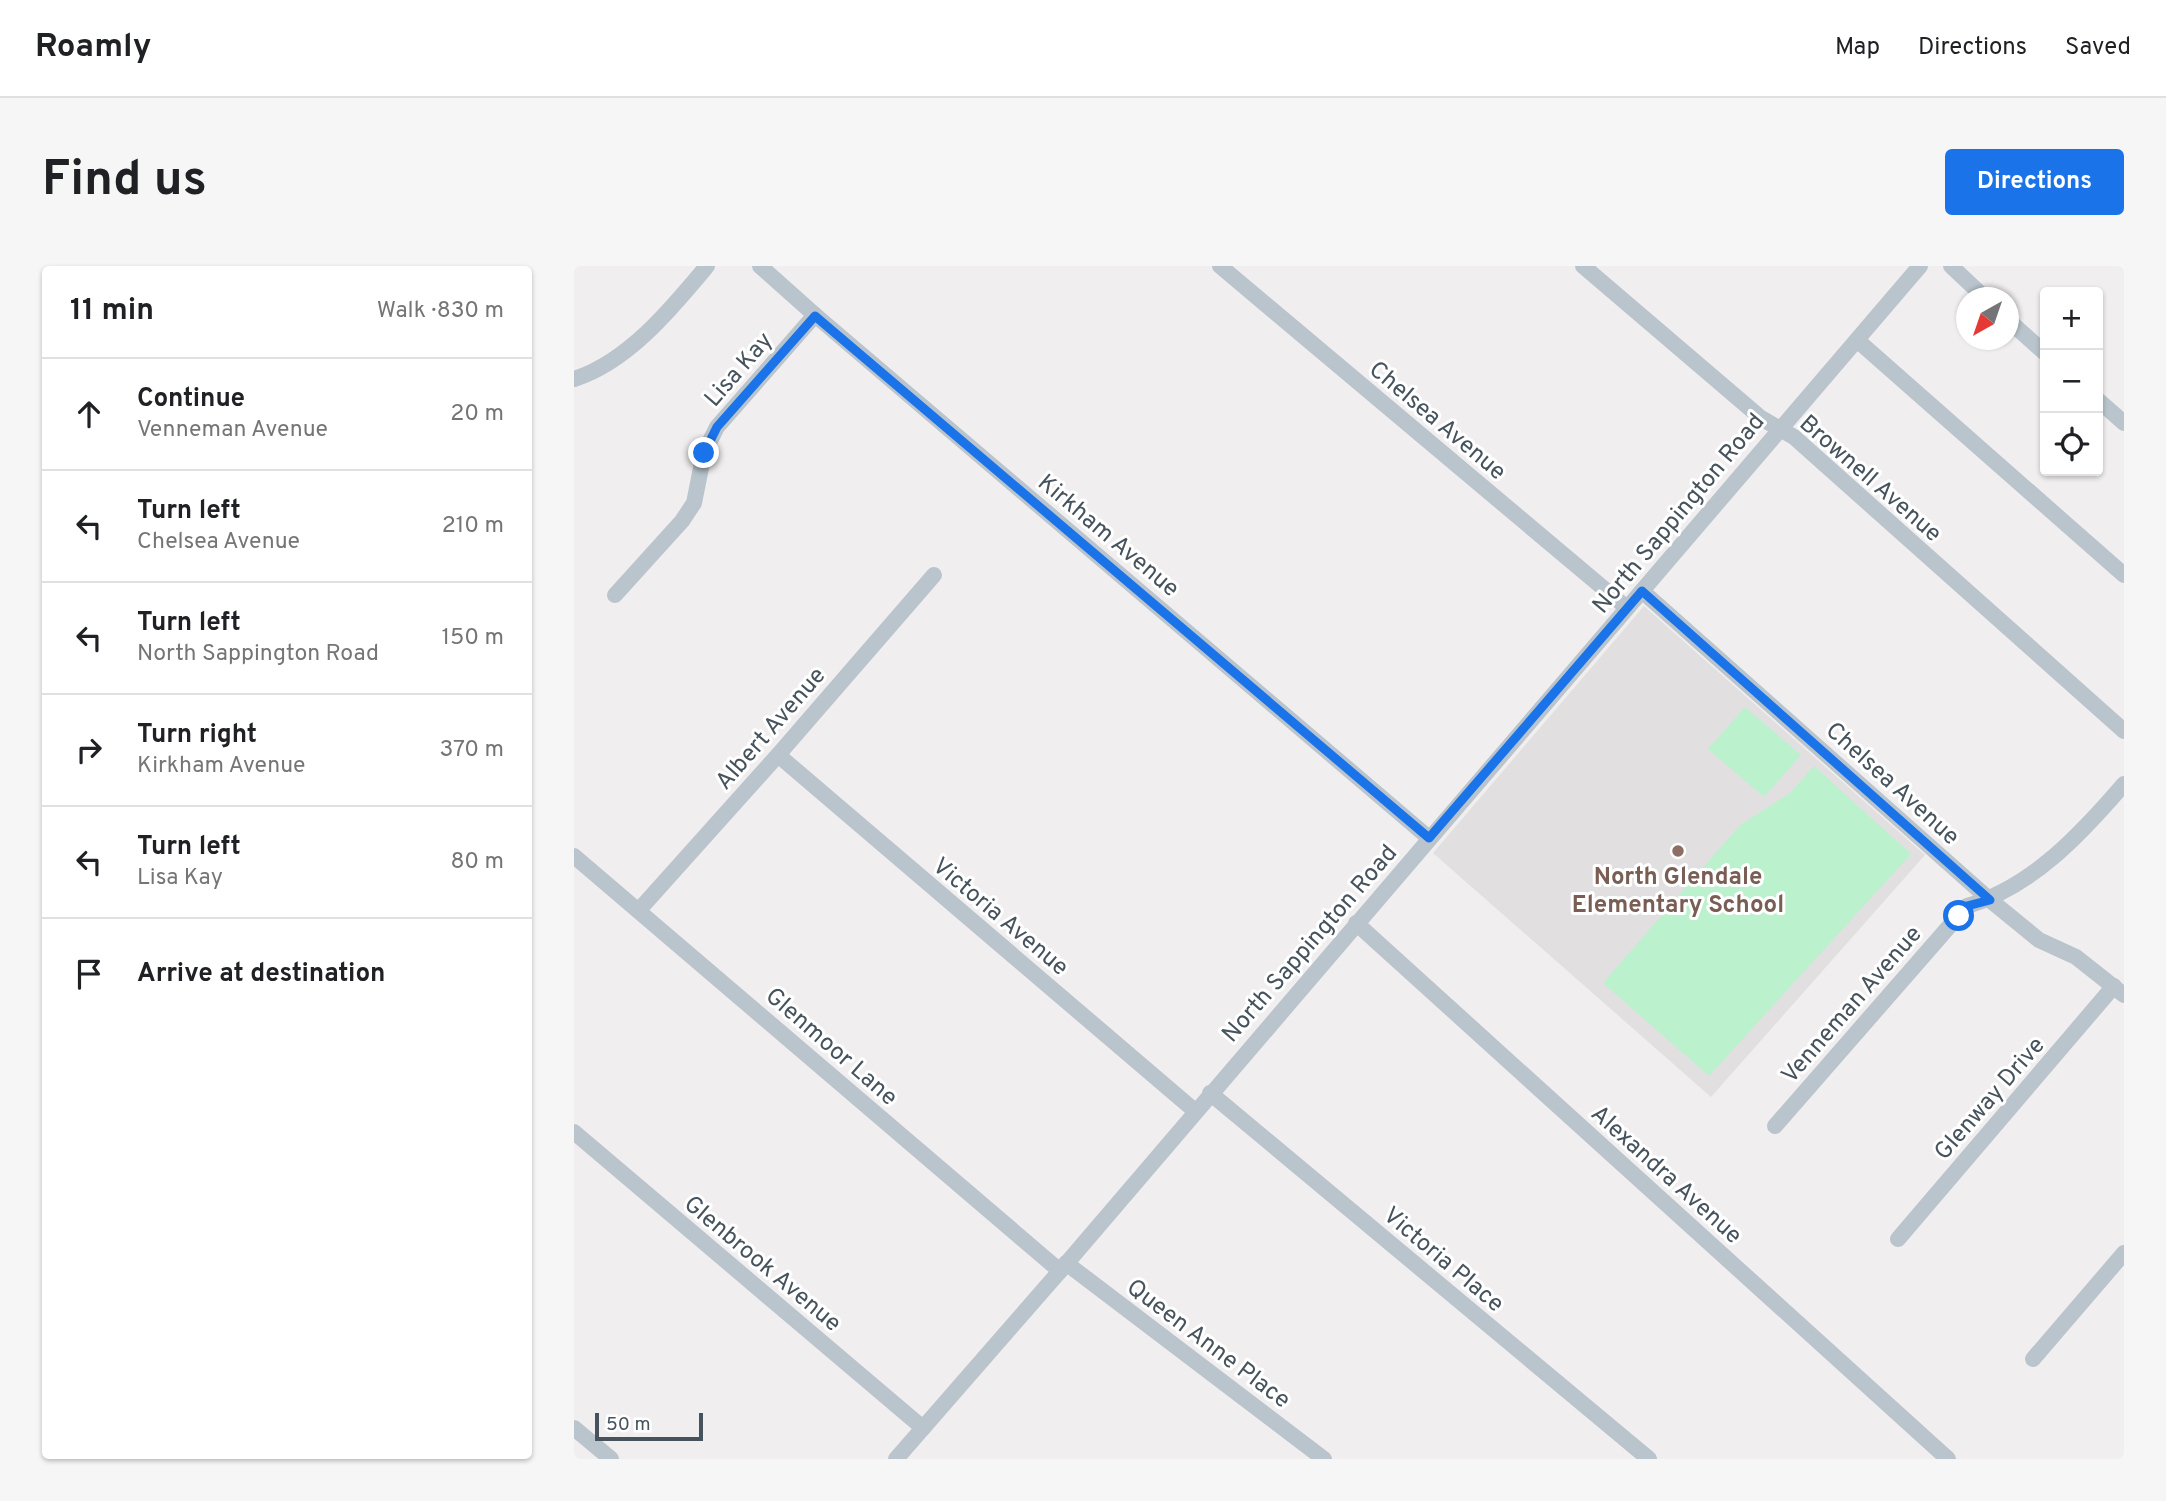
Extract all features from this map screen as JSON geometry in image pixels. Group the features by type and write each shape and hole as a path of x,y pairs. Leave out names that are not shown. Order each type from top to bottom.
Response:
{"street":[{"path":"574,379 620,355 661,321 708,266"},
{"name":"Kirkham Avenue","path":"760,266 815,316 1429,838"},
{"name":"Chelsea Avenue","path":"1220,266 1627,608"},
{"name":"Brownell Avenue","path":"1583,266 1761,418 1794,437 2124,731"},
{"name":"North Sappington Road","path":"897,1459 1920,266"},
{"path":"1951,266 1973,287"},
{"name":"Lisa Kay","path":"615,595 682,521 694,503 704,453 717,427 815,316"},
{"path":"2019,330 2042,350"},
{"path":"1857,340 2124,575"},
{"path":"2103,404 2124,423"},
{"name":"Albert Avenue","path":"639,910 934,575"},
{"name":"Chelsea Avenue","path":"1642,591 1990,900 2039,940 2076,957 2119,991"},
{"name":"Victoria Avenue","path":"778,755 1195,1111"},
{"name":"Venneman Avenue","path":"1775,1126 1967,906 1990,900 2012,888 2071,843 2124,784"},
{"name":"Glenmoor Lane","path":"574,856 1063,1267"},
{"name":"Alexandra Avenue","path":"1356,923 1939,1456"},
{"name":"Glenway Drive","path":"1898,1239 2119,991"},
{"name":"Victoria Place","path":"1210,1093 1649,1459"},
{"name":"Glenbrook Avenue","path":"574,1132 923,1428"},
{"path":"2033,1359 2124,1252"},
{"name":"Queen Anne Place","path":"1063,1267 1324,1459"},
{"path":"574,1428 611,1459"}],"shaded area":[{"name":"North Glendale Elementary School","path":"1644,606 1925,855 1711,1097 1433,853"}],"green space":[{"path":"1745,707 1801,755 1764,797 1708,749"},
{"path":"1814,766 1911,854 1709,1076 1603,983 1740,825 1790,793"}],"place":[{"name":"North Glendale Elementary School","path":"1678,851"}],"route":[{"path":"704,453 717,427 815,316 1429,838 1642,591 1990,900 1967,906 1959,916"}]}
